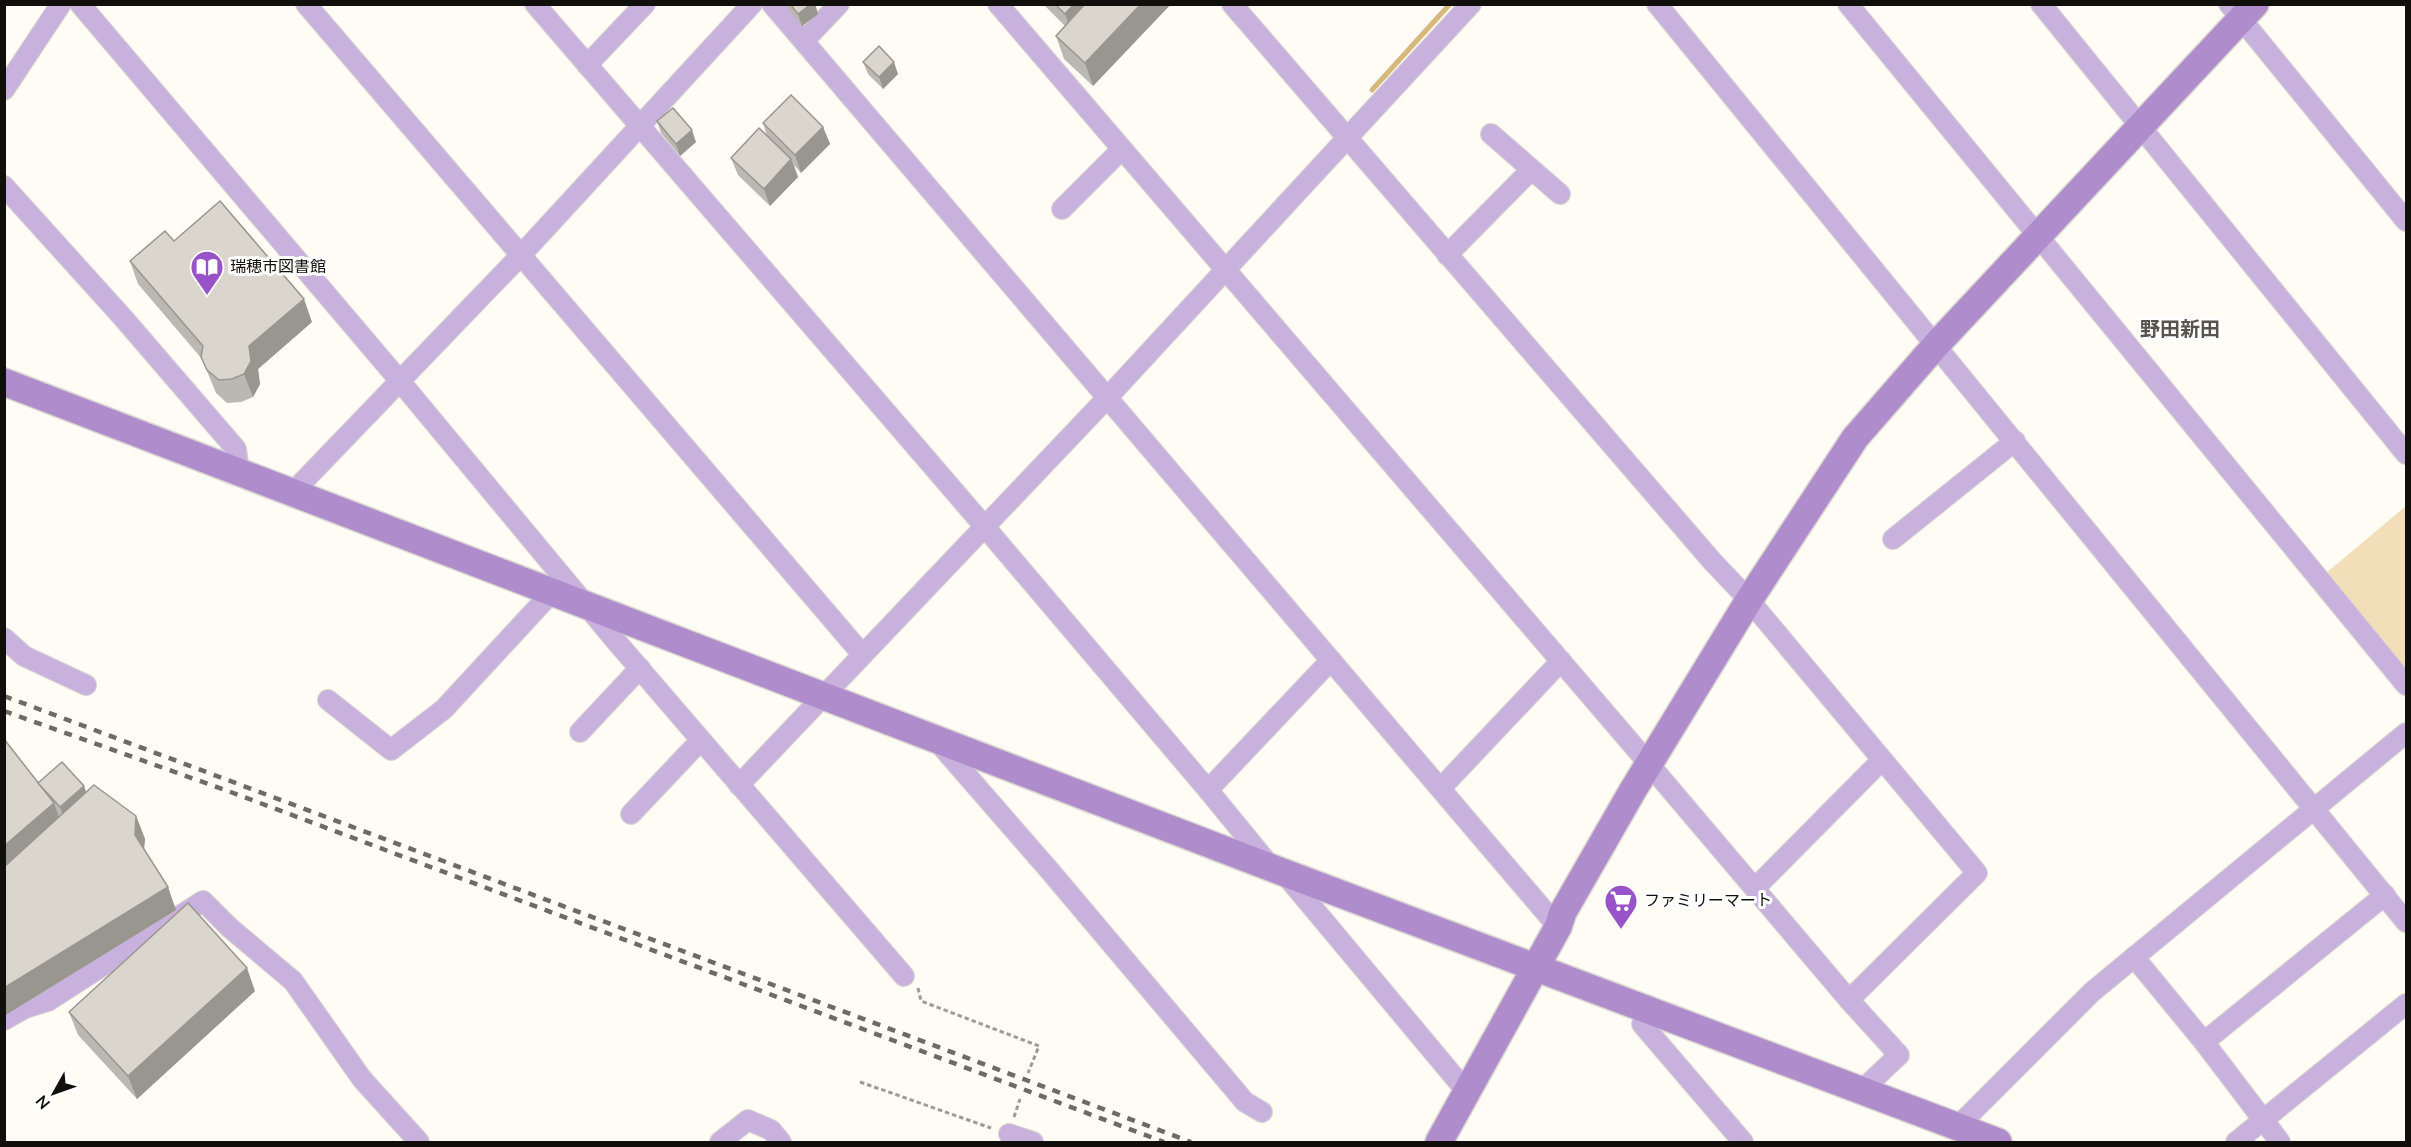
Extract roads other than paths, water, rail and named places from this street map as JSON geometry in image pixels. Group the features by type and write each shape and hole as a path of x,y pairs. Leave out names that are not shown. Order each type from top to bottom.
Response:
{"street":[{"path":"4,90 61,4"},
{"path":"80,4 739,785 904,976"},
{"path":"306,4 862,654"},
{"path":"535,4 1466,1091"},
{"path":"587,65 645,4"},
{"path":"294,491 522,254 753,4"},
{"path":"772,4 1558,927"},
{"path":"804,41 839,4"},
{"path":"999,4 1849,1000 1899,1055 1861,1091"},
{"path":"1232,4 1712,561 1749,600 1977,873 1849,1000"},
{"path":"739,785 1107,398 1225,269 1348,140 1471,4"},
{"path":"1657,4 2406,922"},
{"path":"1848,4 2406,685"},
{"path":"2041,4 2406,454"},
{"path":"1439,1143 1558,927 1563,912 1649,764 1749,600 1856,438 1936,345 2141,128 2242,9 2406,220"},
{"path":"1491,134 1560,194"},
{"path":"1062,209 1122,149"},
{"path":"1447,255 1531,171"},
{"path":"4,186 125,320 236,449 239,471"},
{"path":"4,382 586,603 823,697 1998,1143"},
{"path":"1893,539 2015,441"},
{"path":"328,700 391,750 444,709 553,591"},
{"path":"4,638 24,656 86,685"},
{"path":"1208,790 1331,660"},
{"path":"1441,789 1562,661"},
{"path":"580,732 640,668"},
{"path":"1958,1126 2092,992 2406,733"},
{"path":"934,739 1050,871 1245,1102 1262,1112"},
{"path":"631,814 701,740"},
{"path":"1755,888 1881,760"},
{"path":"2204,1042 2385,895"},
{"path":"4,1020 25,1008 48,1001 203,901 229,927 293,981 362,1079 419,1143"},
{"path":"2134,957 2204,1042 2280,1143"},
{"path":"2236,1143 2406,1004"},
{"path":"1642,1024 1743,1143"},
{"path":"720,1143 747,1120 771,1130 781,1143"},
{"path":"1009,1134 1033,1143"}],"waterway":[{"path":"1372,90 1450,4"}],"railway":[{"path":"4,696 1191,1142"},
{"path":"4,711 228,791 1164,1142"}],"place":[{"name":"瑞穂市図書館","path":"207,296"},
{"name":"ファミリーマート","path":"1621,930"}],"district":[{"name":"野田新田","path":"2180,329"}]}
